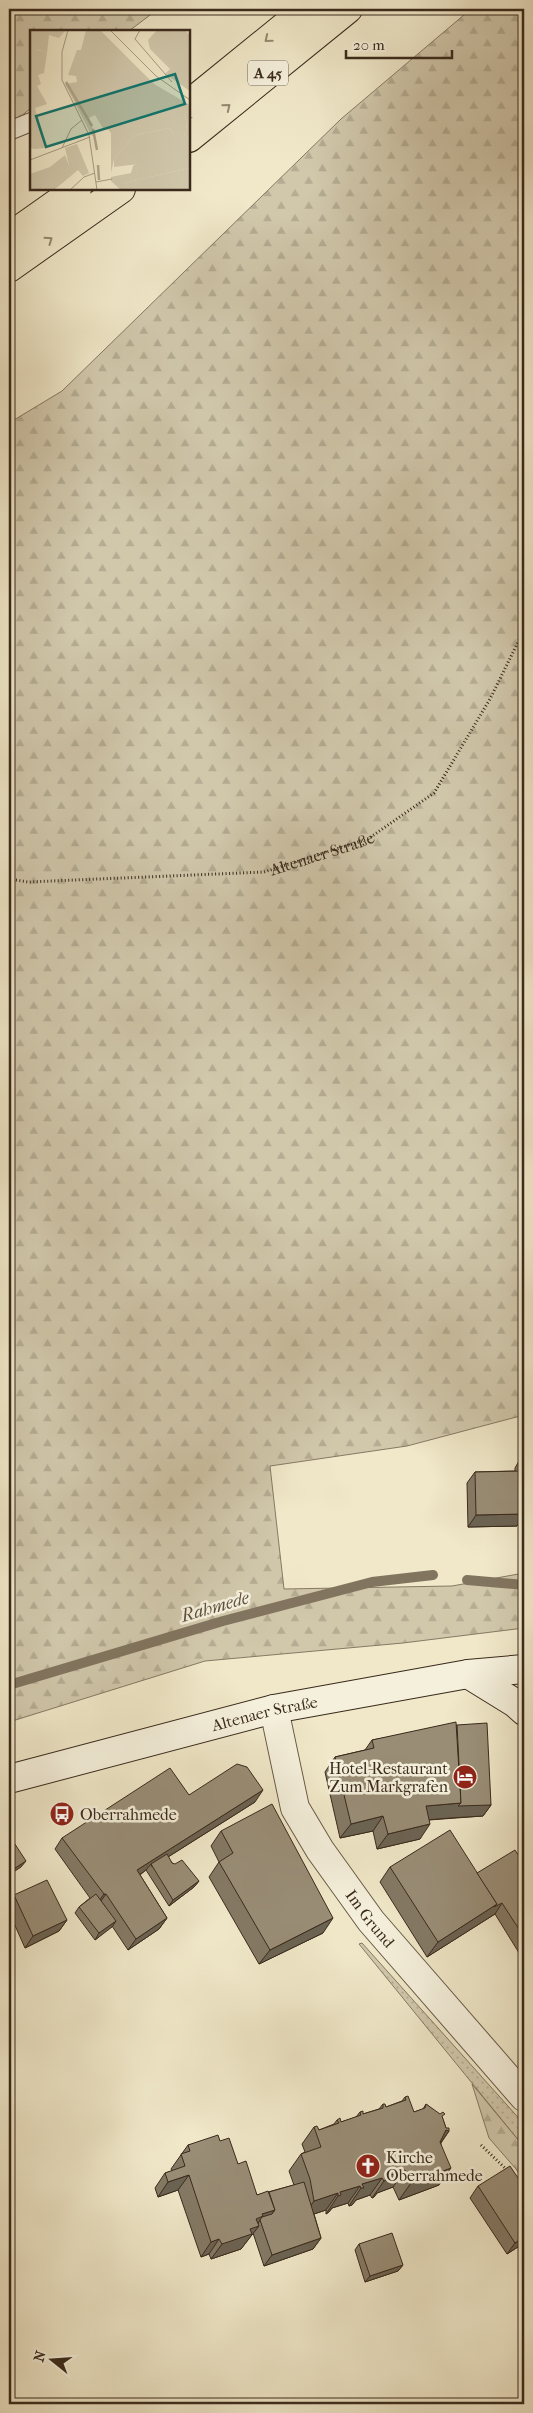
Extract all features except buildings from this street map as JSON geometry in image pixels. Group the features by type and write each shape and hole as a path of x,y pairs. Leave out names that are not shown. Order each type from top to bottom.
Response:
{"highway":[{"name":"A 45","path":"190,103 306,9"},
{"name":"A 45","path":"190,137 348,9"},
{"path":"9,236 76,190"},
{"path":"9,268 120,190"}],"main road":[{"name":"Altenaer Straße","path":"9,1779 274,1709 468,1674 524,1669"},
{"path":"468,1674 515,1703 524,1711"},
{"name":"Im Grund","path":"274,1709 295,1808 320,1850 370,1921 524,2097"}],"lane":[{"path":"9,131 30,122"}],"path":[{"name":"Altenaer Straße","path":"9,879 28,882 264,872 368,839 434,793 490,699 524,630"},
{"path":"481,2145 512,2175"}],"green space":[{"path":"9,9 158,9 130,30 30,30 30,109 9,126"},
{"path":"471,9 524,9 524,1415 407,1446 270,1466 284,1589 452,1586 524,1573 524,1628 403,1643 205,1661 9,1722 9,423 62,391 341,119"},
{"path":"362,1943 524,2124 524,2147 359,1944"},
{"path":"472,2084 524,2147 524,2182 516,2169 489,2138"},
{"path":"9,2400 131,2404 9,2404"}],"waterway":[{"name":"Rahmede","path":"9,1685 223,1621 372,1582 433,1575"},
{"name":"Rahmede","path":"467,1580 524,1585"}],"place":[{"name":"Hotel-Restaurant Zum Markgrafen","path":"465,1777"},
{"name":"Oberrahmede","path":"62,1814"},
{"name":"Kirche Oberrahmede","path":"368,2166"}]}
